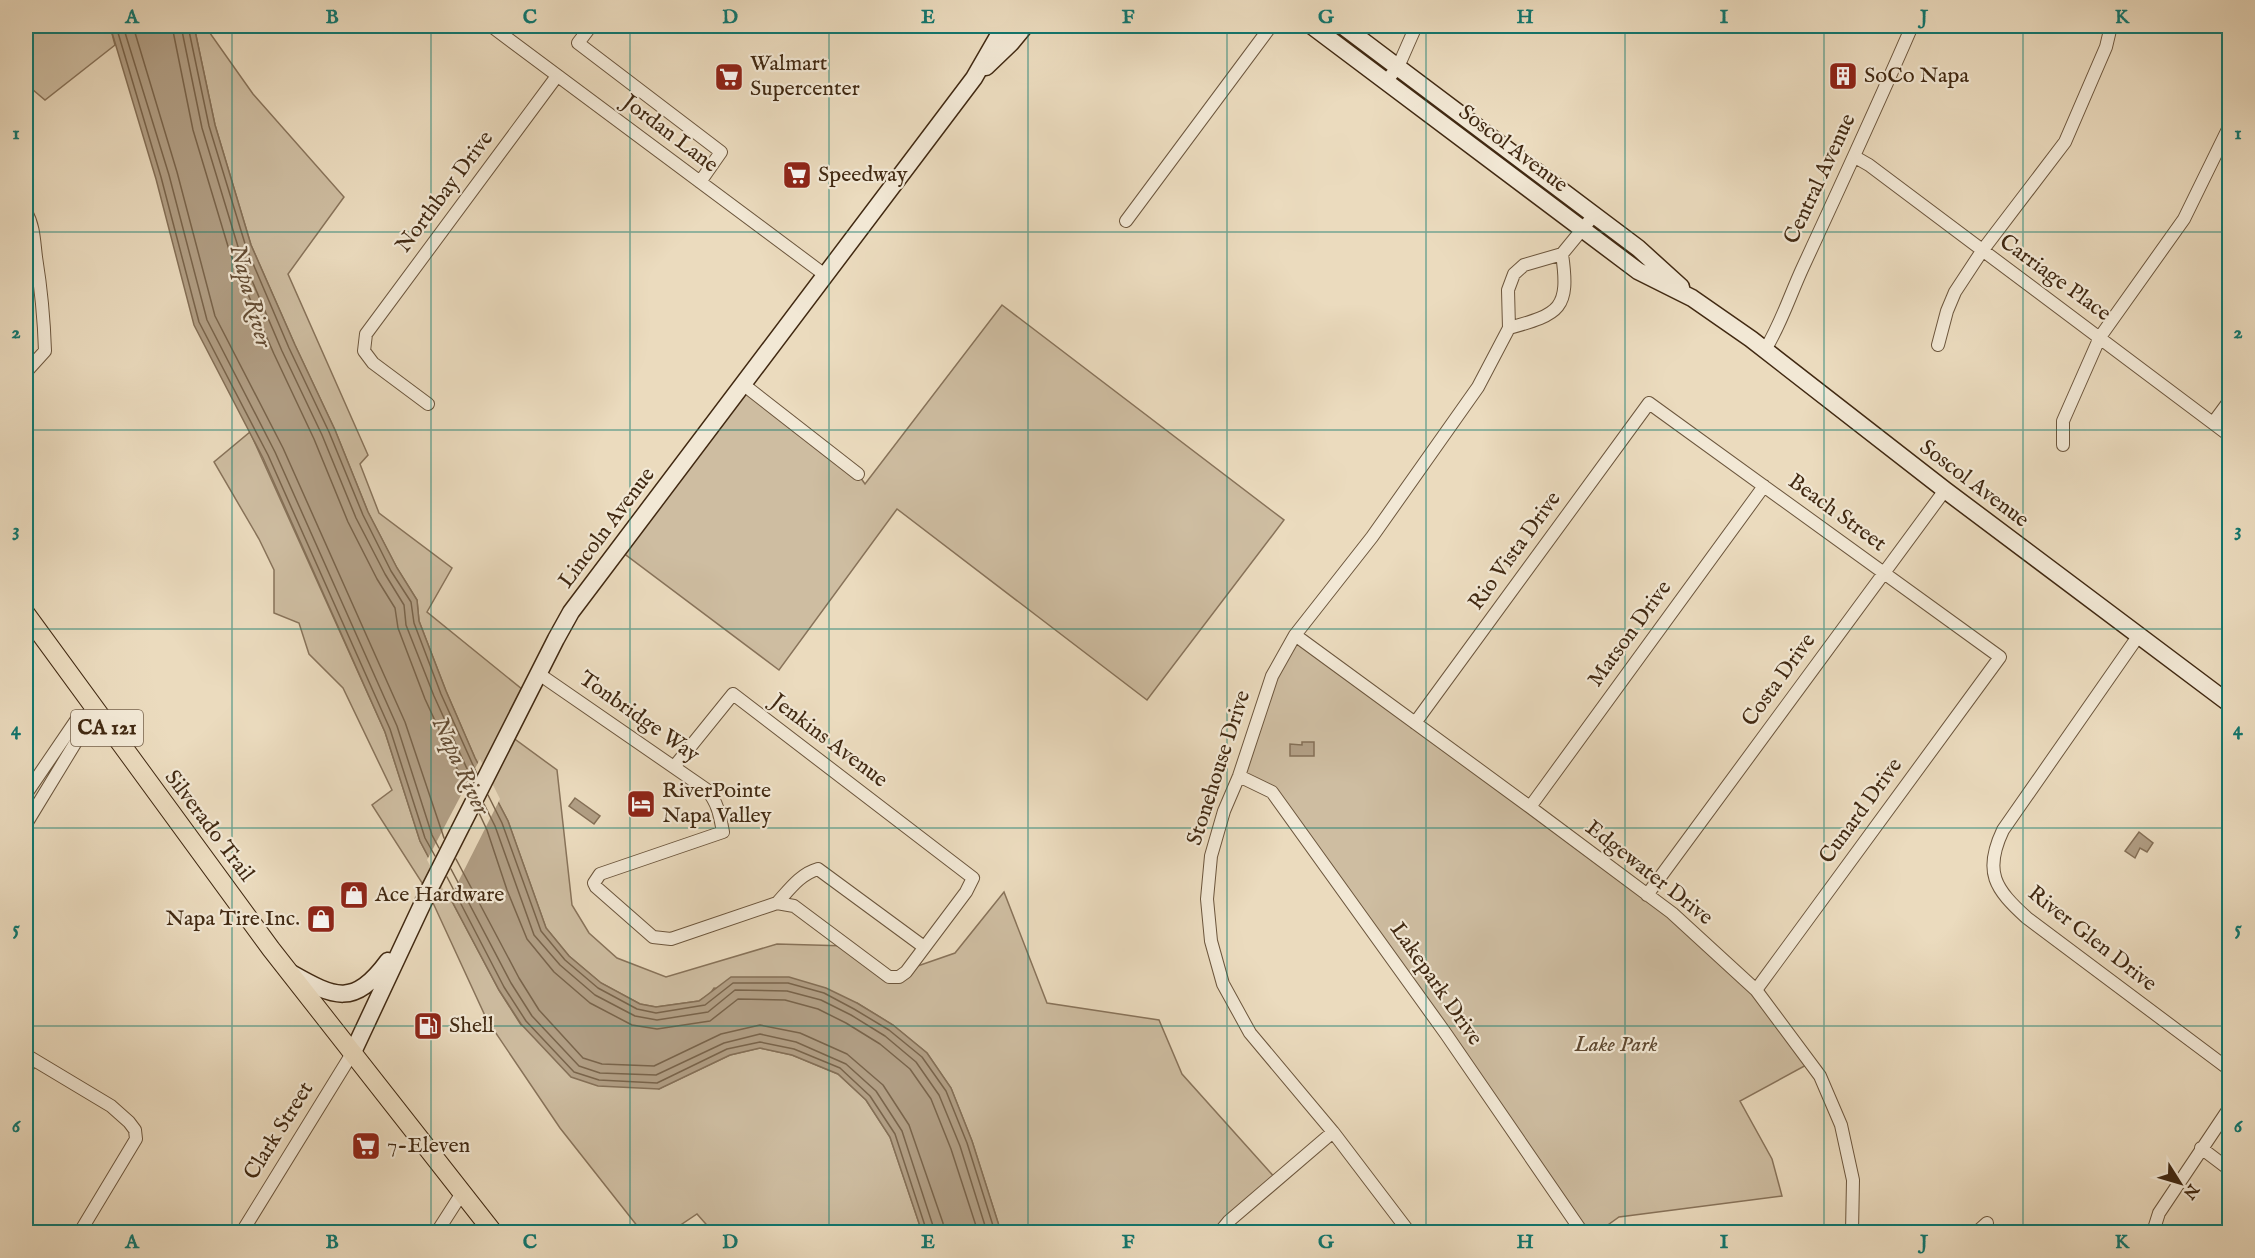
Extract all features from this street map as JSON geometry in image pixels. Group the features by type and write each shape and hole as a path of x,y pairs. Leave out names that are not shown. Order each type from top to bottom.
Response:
{"main road":[{"name":"Lincoln Avenue","path":"353,1052 428,892 556,639 589,587 974,78 1004,26"},
{"name":"Lincoln Avenue","path":"974,78 1011,43 1025,26"},
{"name":"Soscol Avenue","path":"1312,26 1638,271 1692,298"},
{"name":"Soscol Avenue","path":"1343,26 1648,256 1692,298 1765,350 1945,490 2229,704"},
{"name":"Silverado Trail","path":"26,614 89,714 493,1233"},
{"path":"290,973 322,990 341,995 351,993 368,983 383,969 405,939"}],"street":[{"name":"Jordan Lane","path":"491,26 825,275"},
{"path":"591,26 578,43 721,153 700,182"},
{"path":"1126,221 1271,26"},
{"path":"1386,81 1398,67 1416,26"},
{"name":"Central Avenue","path":"1765,350 1855,157 1912,26"},
{"path":"1938,345 1947,311 1955,292 1982,251 2065,142 2106,47 2110,26"},
{"name":"Northbay Drive","path":"428,404 373,363 364,351 366,334 557,76"},
{"path":"2063,445 2063,421 2100,337 2184,219 2229,125"},
{"name":"Carriage Place","path":"1855,157 1869,165 2100,337 2229,436"},
{"path":"26,212 31,222 39,272 44,314 45,351 26,372"},
{"path":"1509,328 1542,319 1556,310 1563,297 1566,281 1562,254 1594,215"},
{"name":"Stonehouse Drive","path":"1409,1233 1333,1132 1250,1034 1223,984 1211,941 1207,899 1211,856 1224,811 1239,776 1272,676 1295,635 1372,537 1478,387 1509,328 1508,290 1514,274 1524,265 1562,254"},
{"path":"744,385 858,474"},
{"path":"2213,423 2229,400"},
{"name":"Beach Street","path":"1649,403 2000,657"},
{"name":"Rio Vista Drive","path":"1415,723 1649,403"},
{"name":"Matson Drive","path":"1530,807 1764,486"},
{"name":"Costa Drive","path":"1647,895 1945,490"},
{"name":"Edgewater Drive","path":"1295,635 1672,913 1756,990 1820,1076 1840,1125 1853,1180 1852,1233"},
{"name":"River Glen Drive","path":"2139,636 2003,830 1994,849 1993,874 2005,898 2027,918 2229,1070"},
{"name":"Cunard Drive","path":"1756,990 2000,657"},
{"name":"Tonbridge Way","path":"539,674 707,790 715,799 719,811 723,832 600,874 594,883 596,887 653,937 662,939 671,939 777,903"},
{"name":"Jenkins Avenue","path":"674,767 734,694 973,878 966,892 924,947"},
{"path":"26,794 77,719 89,714"},
{"path":"26,824 85,727 89,714"},
{"name":"Lakepark Drive","path":"1239,776 1272,792 1446,1034 1582,1233"},
{"path":"818,869 924,947 906,972 899,977 889,976 795,906 777,903 799,879 818,869"},
{"name":"Clark Street","path":"242,1233 353,1052"},
{"path":"28,1062 111,1106 129,1122 135,1131 136,1139 80,1233"},
{"path":"2153,1233 2159,1214 2229,1107"},
{"path":"1220,1233 1229,1221 1333,1132"},
{"path":"2201,1148 2229,1170"},
{"path":"437,1233 462,1193"},
{"path":"1977,1233 1987,1223"}],"green space":[{"path":"26,26 110,26 115,45 45,100 26,84"},
{"path":"194,26 205,26 253,94 344,197 288,274 368,455 360,464 379,513 452,568 427,612 528,694 508,734 557,770 572,905 589,933 617,958 666,977 777,944 848,946 889,976 955,953 1004,892 1047,1003 1159,1020 1182,1074 1277,1180 1220,1232 1001,1232 972,1141 951,1088 927,1053 893,1025 857,1003 714,988 710,994 699,1001 656,1007 640,1004 601,983 569,956 546,928 508,821 475,758 446,691 419,621 417,600 397,568 368,512 335,430 251,245 215,125"},
{"path":"1002,305 1284,520 1147,700 897,509 779,670 618,549 744,385 858,474 865,484"},
{"path":"250,432 385,732 420,841 499,990 521,1025 659,1089 730,1055 760,1048 792,1055 838,1074 866,1100 890,1137 922,1232 713,1232 697,1214 670,1232 642,1232 560,1128 487,1020 428,892 372,805 392,790 343,688 309,654 299,623 274,613 274,570 259,539 214,462"},
{"name":"Lake Park","path":"1295,635 1672,913 1756,990 1810,1063 1740,1101 1772,1159 1782,1196 1619,1217 1598,1232 1582,1232 1272,792 1239,776 1272,676"}],"water":[{"name":"Napa River","path":"110,26 194,26 215,125 251,245 335,430 368,512 397,568 417,600 419,621 446,691 475,758 508,821 546,928 569,956 601,983 640,1004 656,1007 699,1001 731,977 789,977 826,988 857,1003 893,1025 927,1053 951,1088 972,1141 1001,1232 922,1232 890,1137 866,1100 838,1074 792,1055 760,1048 730,1055 659,1089 598,1086 571,1077 521,1024 499,990 420,841 385,732 263,458 194,325 156,179"},
{"path":"1302,742 1314,742 1314,756 1290,756 1290,744 1302,745"},
{"path":"575,798 600,816 594,824 569,806"},
{"path":"2139,832 2153,843 2147,852 2140,848 2135,858 2125,851"}],"pier":[{"path":"480,759 500,799 449,900 427,860"}],"place":[{"name":"SoCo Napa","path":"1843,76"},
{"name":"Walmart Supercenter","path":"729,77"},
{"name":"Speedway","path":"797,175"},
{"name":"RiverPointe Napa Valley","path":"641,804"},
{"name":"Ace Hardware","path":"354,895"},
{"name":"Napa Tire Inc.","path":"321,919"},
{"name":"Shell","path":"428,1026"},
{"name":"7-Eleven","path":"366,1146"}]}
